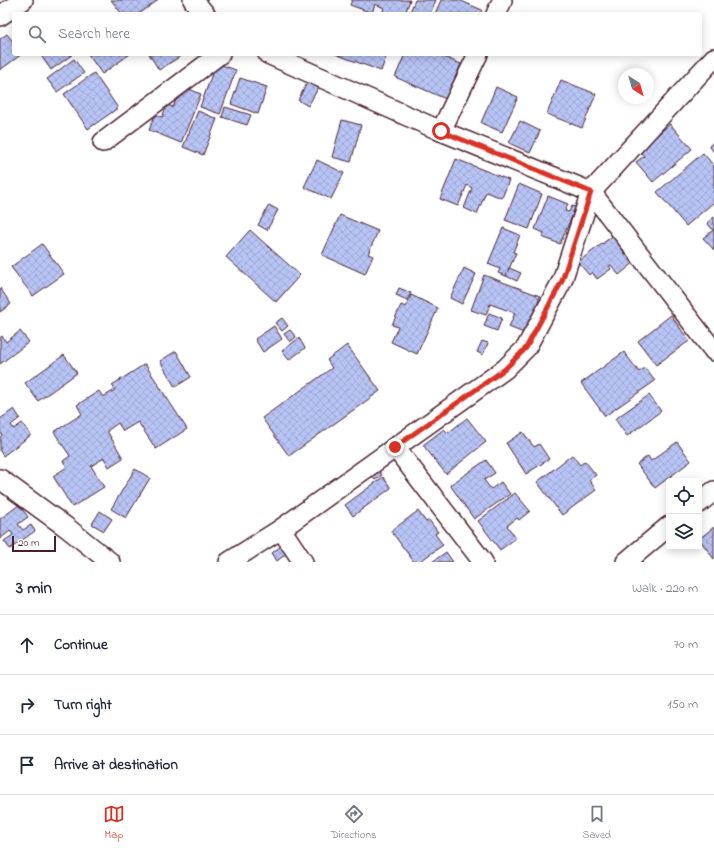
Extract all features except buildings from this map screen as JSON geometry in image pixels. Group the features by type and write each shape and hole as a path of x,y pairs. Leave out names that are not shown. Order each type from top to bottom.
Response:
{"street":[{"path":"0,16 23,0"},
{"path":"193,0 203,12"},
{"path":"103,142 217,56"},
{"path":"272,56 441,131 591,192 714,351"},
{"path":"441,131 477,56"},
{"path":"229,562 281,529 505,369 526,348 562,281 591,192 714,58"},
{"path":"395,447 483,562"},
{"path":"0,479 66,527 110,562"},
{"path":"702,501 714,491"},
{"path":"281,529 303,562"},
{"path":"626,562 666,529"}],"route":[{"path":"395,447 505,369 526,348 562,281 591,192 441,131"}]}
